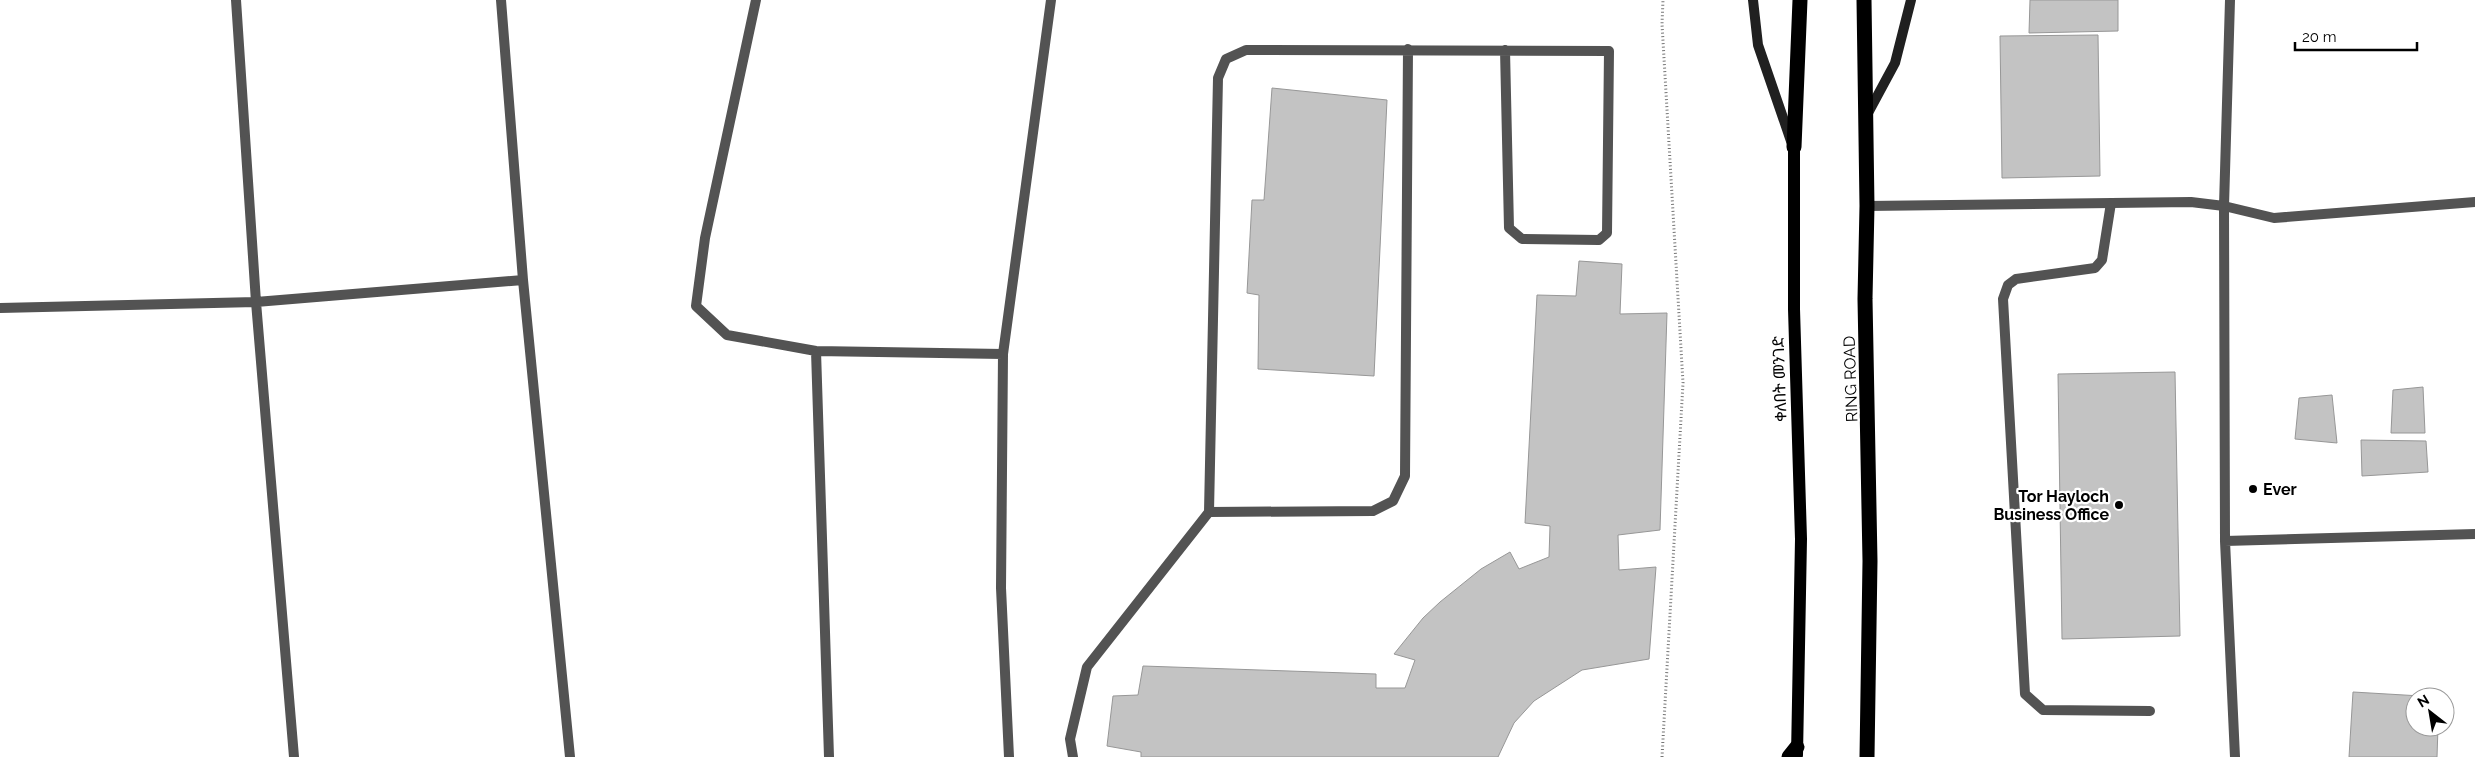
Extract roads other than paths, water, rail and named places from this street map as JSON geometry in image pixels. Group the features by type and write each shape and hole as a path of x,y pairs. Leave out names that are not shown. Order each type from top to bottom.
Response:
{"highway":[{"name":"ቀለበት መንገድ","path":"1794,147 1800,0"},
{"name":"RING ROAD","path":"1864,0 1864,121 1867,206 1865,299 1870,551 1869,754"}],"main road":[{"name":"ቀለበት መንገድ","path":"1794,147 1794,309 1801,539 1794,754"}],"street":[{"path":"236,0 256,302 294,757"},
{"path":"501,0 523,280 570,757"},
{"path":"756,0 705,238 696,306 727,335 816,351 1003,354"},
{"path":"1009,757 1001,588 1003,354 1051,0"},
{"path":"1754,0 1758,45 1794,147"},
{"path":"1864,121 1895,62 1911,0"},
{"path":"2230,0 2224,206 2225,541 2235,757"},
{"path":"1073,757 1070,739 1086,667 1209,512 1218,78 1226,59 1246,50 1408,49 1609,51 1607,233 1599,240 1522,239 1509,228 1505,50"},
{"path":"1209,512 1373,511 1393,501 1405,476 1408,49"},
{"path":"1867,206 2191,202 2224,206 2274,218 2475,202"},
{"path":"2111,203 2102,260 2094,268 2016,279 2008,285 2003,299 2025,694 2043,710 2150,711"},
{"path":"0,308 256,302 523,280"},
{"path":"816,351 829,757"},
{"path":"2225,541 2475,534"}],"place":[{"name":"Ever","path":"2253,489"},
{"name":"Tor Hayloch Business Office","path":"2119,505"}]}
